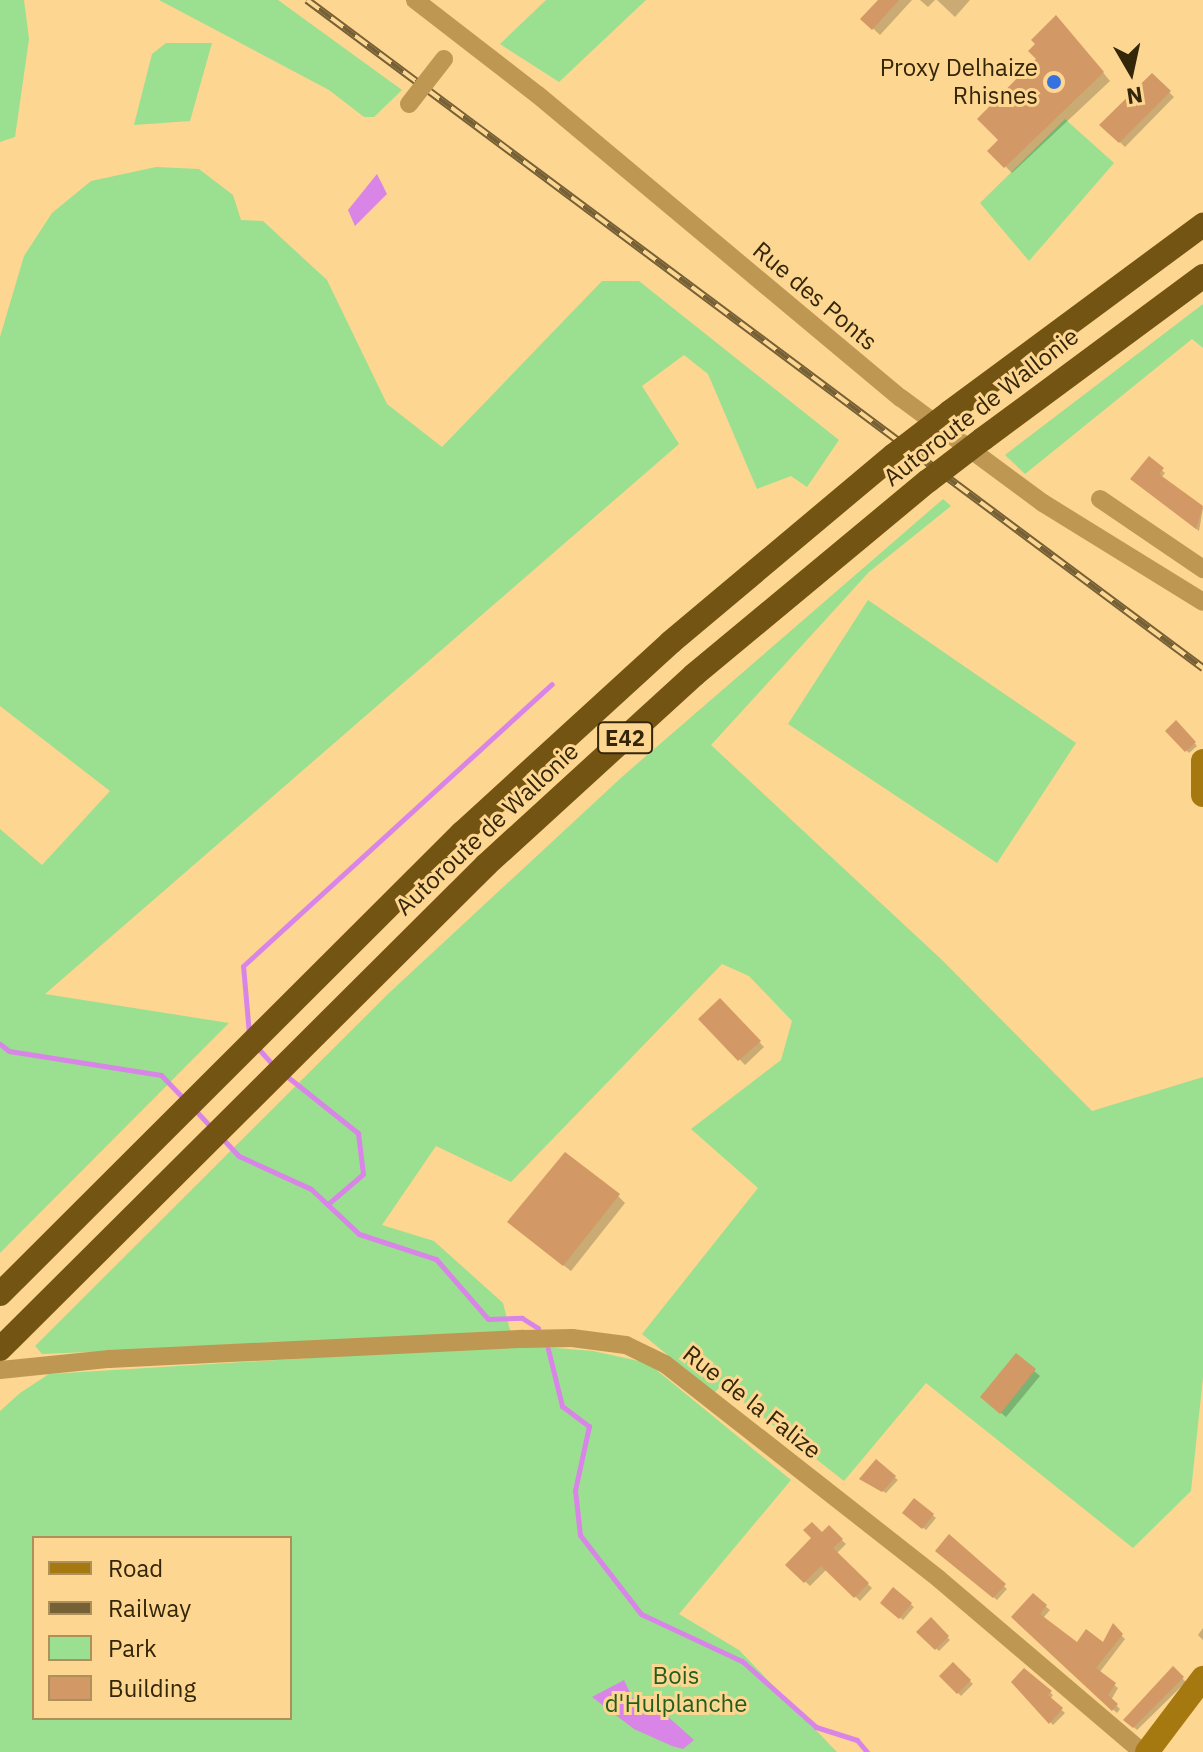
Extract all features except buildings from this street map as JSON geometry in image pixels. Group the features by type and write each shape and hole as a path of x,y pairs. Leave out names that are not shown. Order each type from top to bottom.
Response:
{"highway":[{"name":"Autoroute de Wallonie","path":"0,1294 462,833 660,653 894,455 1203,225"},
{"name":"Autoroute de Wallonie","path":"0,1349 486,865 683,685 928,481 1203,276"}],"street":[{"name":"Rue des Ponts","path":"415,0 901,398 1043,503 1203,602"},
{"path":"409,104 462,36"},
{"path":"1100,499 1203,569"},
{"path":"1203,761 1203,795"},
{"name":"Rue de la Falize","path":"0,1370 109,1359 524,1339 572,1338 626,1345 665,1364 939,1579 1145,1752"},
{"path":"1145,1752 1203,1678"}],"green space":[{"path":"0,0 24,0 29,39 15,137 0,142"},
{"path":"159,0 278,0 402,90 374,117 364,117 329,90"},
{"path":"546,0 646,0 559,82 500,44"},
{"path":"166,43 212,43 190,121 134,125 152,54"},
{"path":"1065,119 1114,163 1029,261 980,203"},
{"path":"156,167 199,169 233,195 241,220 263,221 327,280 387,404 442,447 602,281 639,281 839,440 807,487 791,476 757,489 708,374 684,355 642,386 679,444 45,994 229,1023 0,1253 0,829 42,865 110,791 0,706 0,337 24,256 52,213 91,181"},
{"path":"1203,304 1203,348 1192,339 1025,474 1005,455"},
{"path":"943,499 951,506 869,572 711,745 942,960 1092,1111 1203,1077 1203,1377 1191,1491 1133,1548 926,1383 844,1481 722,1385 714,1393 642,1334 758,1188 691,1129 781,1060 792,1021 749,976 722,964 511,1182 436,1146 382,1225 434,1241 503,1303 511,1334 42,1354 35,1346 389,993 623,776"},
{"path":"868,600 1076,743 997,863 788,724"},
{"name":"Bois d'Hulplanche","path":"521,1345 593,1351 648,1363 791,1480 679,1614 739,1650 837,1752 0,1752 0,1411 49,1374"}],"shaded area":[{"path":"377,174 387,194 355,226 348,210"},
{"path":"624,1680 634,1701 655,1705 694,1740 683,1749 672,1746 634,1729 592,1697"}],"waterway":[{"path":"249,1034 243,966 552,684"},
{"path":"0,1044 9,1051 161,1075 186,1101"},
{"path":"256,1046 273,1065"},
{"path":"284,1074 358,1133 363,1174 328,1204"},
{"path":"196,1111 211,1127"},
{"path":"221,1137 239,1156 311,1189 359,1234 436,1259 488,1319 522,1318 538,1328"},
{"path":"548,1349 562,1406 589,1426 575,1490 580,1535 641,1614 742,1661 816,1727 857,1740 867,1752"}],"railway":[{"path":"307,0 1203,668"}],"place":[{"name":"Proxy Delhaize Rhisnes","path":"1054,82"}]}
